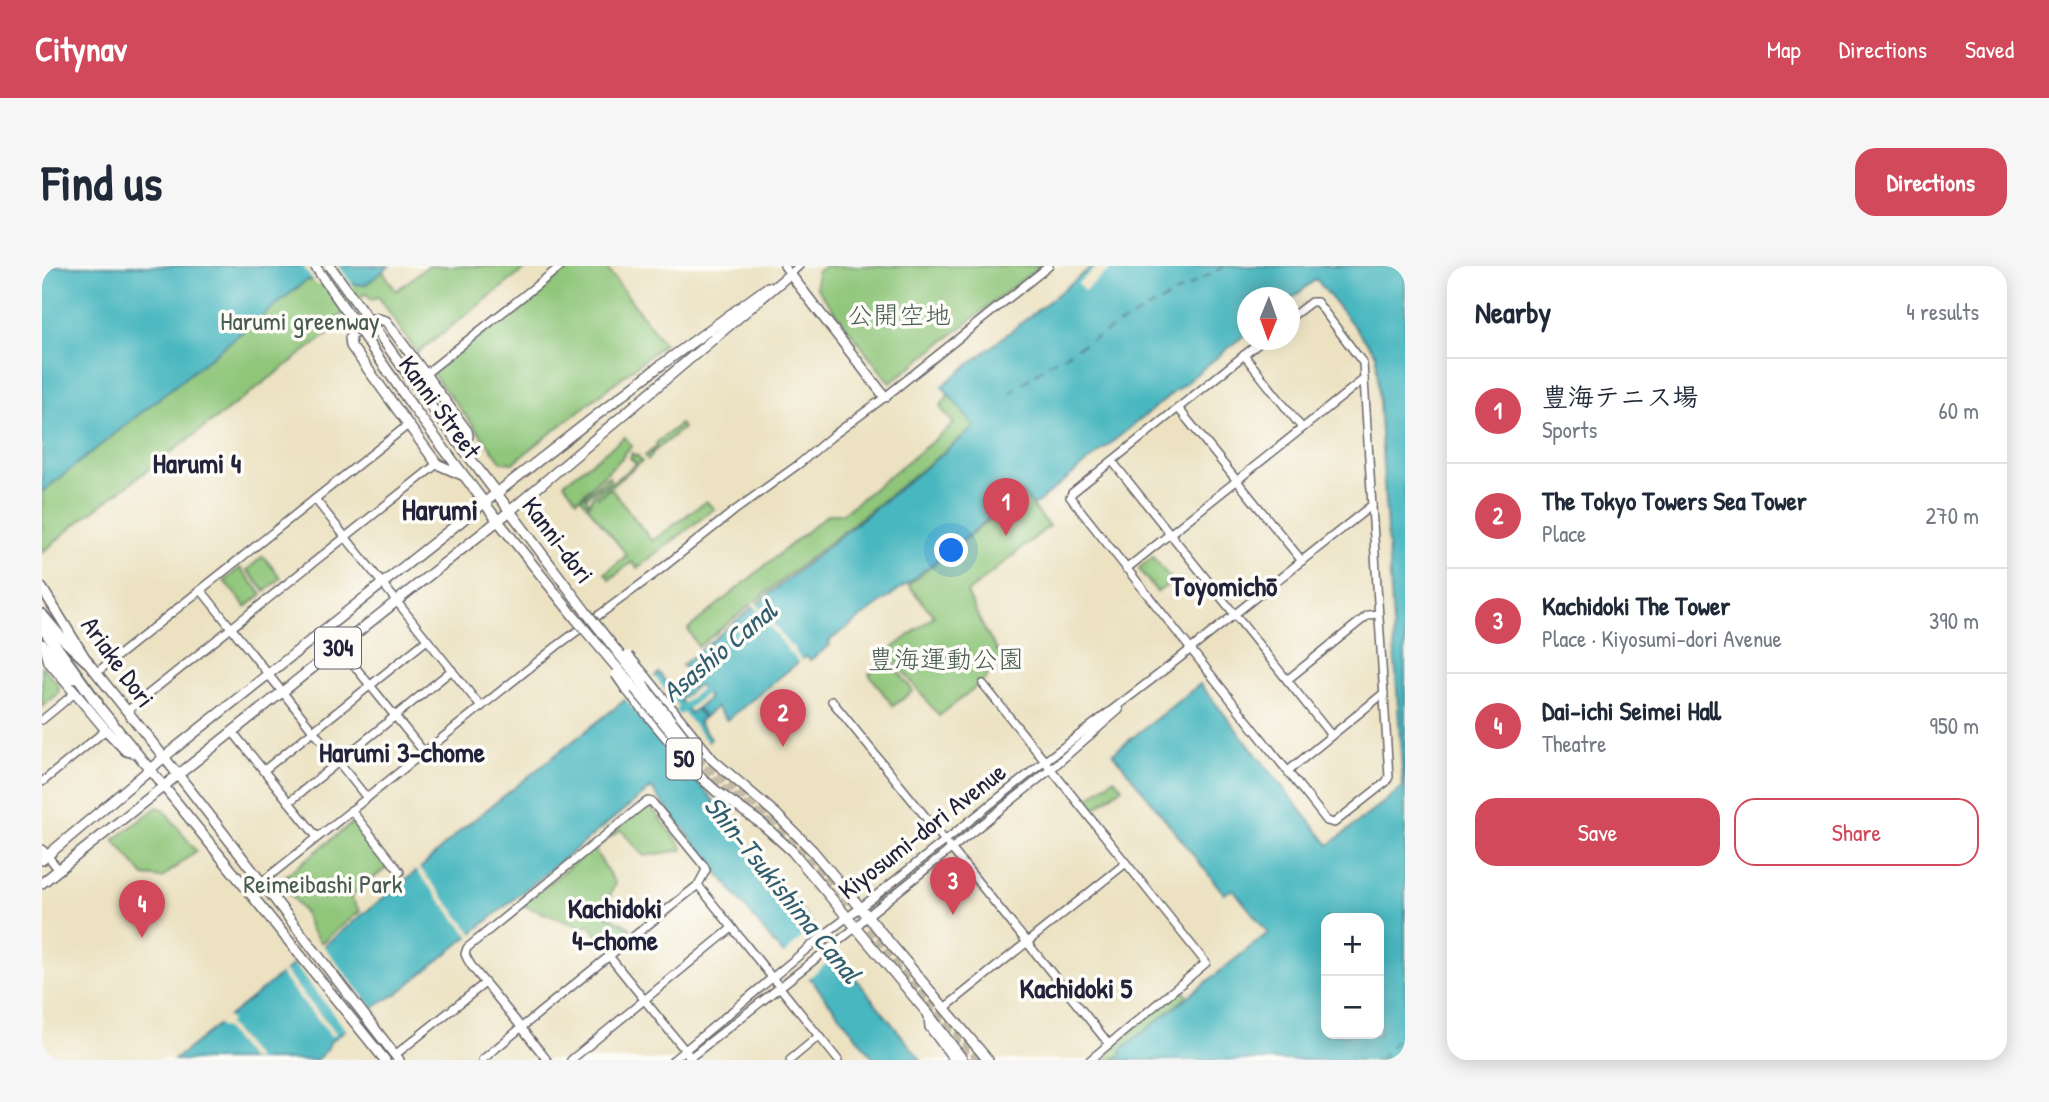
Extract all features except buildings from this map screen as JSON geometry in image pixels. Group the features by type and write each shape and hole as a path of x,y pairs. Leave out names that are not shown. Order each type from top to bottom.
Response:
{"highway":[{"path":"42,615 49,641 87,661"},
{"path":"42,627 49,641 96,703"}],"main road":[{"name":"Kanni Street","path":"315,266 412,406 484,503"},
{"name":"Kanni Street","path":"330,266 496,493"},
{"path":"787,270 885,397"},
{"name":"304","path":"42,883 498,522 670,375 787,270"},
{"name":"304","path":"44,855 496,493 787,270"},
{"path":"462,475 437,464 351,346 350,338 375,318 382,319 467,431 463,449"},
{"path":"635,385 662,369 670,375"},
{"name":"Kanni-dori","path":"496,493 586,612"},
{"name":"Kanni-dori","path":"484,503 576,619"},
{"name":"Ariake Dori","path":"42,588 96,673 397,1057"},
{"name":"50","path":"576,619 697,757 586,612"},
{"name":"50","path":"586,612 646,677 713,760 799,836 988,1060"},
{"name":"50","path":"576,619 627,690 687,762 716,791 753,816 787,846 929,1015 963,1060"},
{"path":"49,641 49,662 126,751 136,753"},
{"name":"Ariake Dori","path":"96,703 385,1060"},
{"path":"787,846 791,838 799,836"},
{"path":"869,944 873,936 881,935"},
{"path":"916,975 995,1060"},
{"path":"929,1015 930,1027 955,1060"}],"street":[{"path":"424,374 561,266"},
{"path":"787,270 800,266"},
{"path":"248,892 587,623 885,397 1049,266"},
{"path":"1250,350 1070,497 1331,823 1336,822 1388,781 1384,693 1362,359 1317,302 1311,302 1300,310"},
{"path":"1244,355 1302,428"},
{"path":"1126,569 1364,379"},
{"path":"1178,408 1301,561"},
{"path":"96,673 408,425"},
{"path":"1112,461 1332,735"},
{"path":"127,711 437,464"},
{"path":"315,499 481,707"},
{"path":"1167,668 1372,505"},
{"path":"201,590 367,798"},
{"path":"1287,680 1368,615 1378,614"},
{"path":"263,771 427,640"},
{"path":"340,647 425,752"},
{"name":"Kiyosumi-dori Avenue","path":"779,987 855,928 863,913 946,839 1167,668"},
{"name":"Kiyosumi-dori Avenue","path":"772,978 846,917 863,913 953,849 1051,769 1167,668"},
{"path":"289,802 452,670"},
{"path":"983,684 1206,963 1090,1060"},
{"path":"42,720 76,692"},
{"path":"1287,771 1384,693"},
{"path":"832,701 1109,1044"},
{"path":"42,782 106,730"},
{"path":"232,732 317,837"},
{"path":"482,1060 521,1027 698,885 705,875 704,866 649,801 467,948 465,954 468,962 521,1027 547,1060"},
{"path":"351,810 400,872"},
{"path":"44,855 58,870"},
{"path":"946,1007 1126,863"},
{"path":"698,885 838,1060"},
{"path":"571,1060 732,928"},
{"path":"610,956 689,1057"},
{"path":"689,1057 772,978"},
{"path":"397,1057 485,983"},
{"path":"673,1060 689,1057 779,987"},
{"path":"790,1060 819,1037"}],"green space":[{"name":"Harumi greenway","path":"428,266 529,266 417,353 378,296 372,300 366,293 329,326 331,332 72,527 42,553 42,491 307,280 365,285 383,271 396,291"},
{"path":"572,266 605,266 664,344 513,463 502,462 432,373"},
{"name":"公開空地","path":"825,266 1040,266 890,383 816,287 817,272"},
{"path":"949,394 975,427 698,647 688,629 828,514 842,514 954,424 940,407"},
{"path":"680,424 683,428 651,454 648,460 645,456 657,446 656,443"},
{"path":"625,437 632,446 577,500 564,483"},
{"path":"632,453 642,461 597,498 611,488 652,541 706,501 714,509 637,568 632,562 610,579 605,573 627,555 581,498 609,476 608,482 586,497 589,504 593,496 634,466 636,463 630,458"},
{"name":"豊海運動公園","path":"1022,493 1049,526 967,593 985,631 1000,655 1005,656 989,670 986,679 939,716 888,652 934,616 908,585"},
{"path":"263,556 281,578 265,591 247,570"},
{"path":"1153,557 1173,582 1157,592 1139,568"},
{"path":"240,568 262,594 246,607 224,581"},
{"path":"886,661 891,662 913,691 893,706 869,674"},
{"path":"42,666 59,685 58,694 42,707"},
{"path":"1114,778 1122,787 1092,811 1084,802"},
{"path":"648,803 682,850 644,856 621,830 594,849 615,883 603,913 631,928 605,946 589,924 583,928 522,905"},
{"path":"157,807 163,809 196,851 162,878 144,876 114,840"},
{"name":"Reimeibashi Park","path":"355,821 390,865 350,897 360,911 321,943 310,929 305,914 284,886 285,876"},
{"path":"1181,988 1188,996 1121,1050 1123,1053 1111,1059 1096,1060"}],"water":[{"path":"42,266 389,266 365,285 307,280 42,492"},
{"path":"1093,266 1405,266 1405,1060 1115,1060 1122,1054 1121,1050 1268,933 1233,889 1224,894 1113,753 1200,684 1329,845 1403,787 1376,354 1316,279 1300,292 1300,287 1237,287 1237,341 1033,506 1022,492 912,580 829,641 830,645 810,660 806,656 727,720 716,707 704,717 697,708 709,698 699,685 694,688 687,679 691,675 682,665 975,427 942,386"},
{"name":"Shin-Tsukishima Canal","path":"659,673 673,691 686,680 693,689 680,700 690,713 696,709 703,718 698,722 711,739 683,760 685,772 705,790 921,1060 875,1060 804,971 792,963 772,941 651,788 397,994 381,1002 330,1042 327,1050 316,1060 174,1060 294,964 310,957 424,865 461,830"}],"pier":[{"path":"303,266 339,266 354,287 315,284"},
{"path":"1098,266 1114,266 1084,291 1078,283"},
{"path":"755,601 764,613 768,613 768,618 790,646 794,647 794,651 804,663 801,665 788,653 765,620 761,619 752,603"},
{"path":"654,676 709,744 681,768 625,698"},
{"path":"419,867 473,934 470,937 416,870"},
{"path":"816,923 840,953 806,980 783,956"},
{"path":"321,943 375,1011 348,1032 292,962 297,962"},
{"path":"284,971 336,1034 332,1037 280,974"},
{"path":"227,1016 231,1021 228,1024 258,1060 251,1060 218,1023"}],"waterway":[{"name":"Asashio Canal","path":"680,711 711,685"}],"ferry route":[{"path":"1010,393 1050,363 1225,266"},
{"path":"1380,1060 1405,1028"},
{"path":"1393,1060 1405,1046"}],"tunnel":[{"path":"699,756 801,845 980,1060"},
{"path":"694,759 721,787 770,825"},
{"path":"892,964 971,1060"}],"place":[{"name":"豊海テニス場","path":"1006,536"},
{"name":"The Tokyo Towers Sea Tower","path":"783,747"},
{"name":"Kachidoki The Tower","path":"953,915"},
{"name":"Dai-ichi Seimei Hall","path":"142,938"}],"district":[{"name":"Harumi 4","path":"197,463"},
{"name":"Harumi","path":"440,510"},
{"name":"Toyomichō","path":"1224,586"},
{"name":"Harumi 3-chome","path":"402,752"},
{"name":"Kachidoki 4-chome","path":"615,924"},
{"name":"Kachidoki 5","path":"1076,988"}]}
